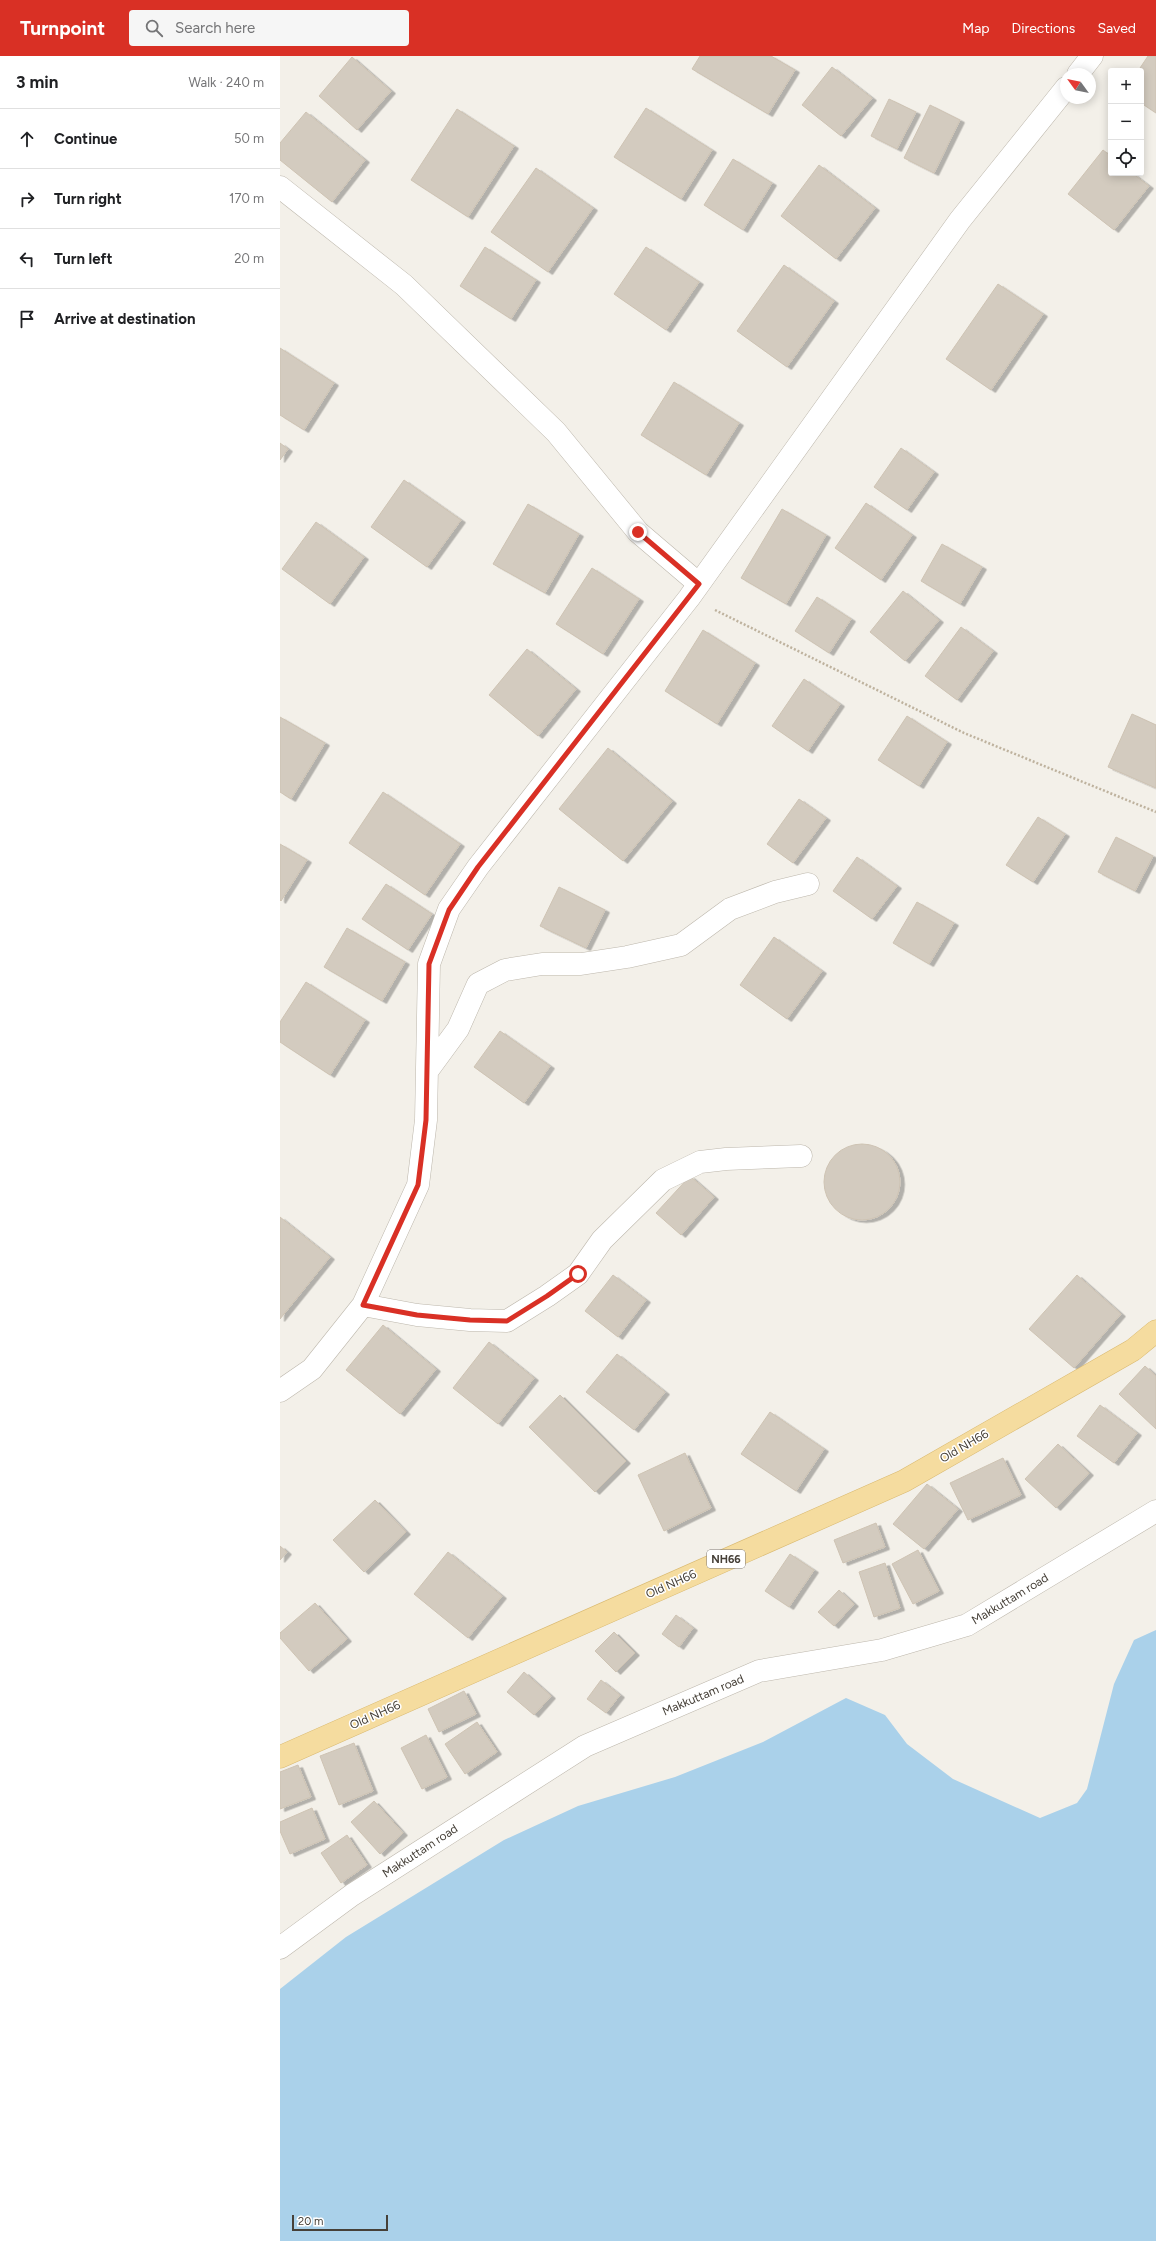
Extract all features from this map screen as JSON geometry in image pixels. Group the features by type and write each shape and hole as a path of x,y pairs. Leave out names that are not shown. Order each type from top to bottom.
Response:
{"main road":[{"name":"Old NH66","path":"280,1757 904,1481 1133,1350 1156,1330"}],"street":[{"path":"1083,68 1092,56"},
{"path":"280,1391 312,1369 363,1305 418,1185 426,1120 429,964 449,910 478,867 694,591 960,220 1060,95"},
{"path":"280,187 404,285 556,432 638,532 694,591"},
{"path":"428,1070 458,1028 478,984 505,970 542,964 581,964 627,957 681,945 730,909 775,892 808,884"},
{"path":"363,1305 417,1315 470,1320 507,1321 547,1296 578,1274 602,1240 663,1180 700,1162 726,1159 801,1156"},
{"name":"Makkuttam road","path":"280,1948 352,1895 585,1746 758,1671 882,1650 967,1625 1156,1511"}],"path":[{"path":"694,591 964,733 1156,812"}],"water":[{"path":"1156,1630 1156,2241 280,2241 280,1989 346,1937 504,1840 578,1806 675,1777 763,1742 846,1698 885,1715 907,1744 953,1779 1040,1818 1077,1803 1087,1789 1114,1684 1134,1640"}],"building":[{"path":"700,56 771,56 795,70 768,114 692,69"},
{"path":"1148,56 1156,56 1156,113 1144,105 1144,68 1140,68"},
{"path":"352,57 391,91 357,130 319,96"},
{"path":"832,67 872,98 841,136 802,105"},
{"path":"889,99 916,112 897,149 871,136"},
{"path":"930,105 960,120 934,173 904,158"},
{"path":"646,108 712,150 681,199 614,157"},
{"path":"457,109 514,146 468,217 411,180"},
{"path":"306,112 365,160 332,202 280,160 280,143"},
{"path":"1103,150 1108,154 1108,176 1136,176 1149,186 1114,230 1068,194"},
{"path":"733,159 772,183 743,230 704,205"},
{"path":"819,165 875,208 836,259 781,216"},
{"path":"536,168 593,208 548,272 491,232"},
{"path":"485,247 536,280 511,319 460,286"},
{"path":"646,247 699,282 666,330 614,294"},
{"path":"784,265 834,301 787,367 737,331"},
{"path":"998,284 1043,314 991,390 946,359"},
{"path":"280,348 334,383 304,430 280,415"},
{"path":"674,382 739,423 706,475 641,435"},
{"path":"280,443 288,449 280,460"},
{"path":"901,448 934,472 907,510 874,487"},
{"path":"404,480 461,520 427,567 371,527"},
{"path":"866,503 912,535 881,580 835,548"},
{"path":"528,504 579,534 545,593 493,564"},
{"path":"782,509 826,535 786,604 741,578"},
{"path":"316,522 364,557 330,604 282,569"},
{"path":"942,544 982,567 960,604 921,581"},
{"path":"592,568 639,599 603,654 556,624"},
{"path":"903,591 939,620 905,661 870,632"},
{"path":"817,597 851,619 829,653 795,631"},
{"path":"961,627 993,651 957,700 925,676"},
{"path":"703,630 755,663 717,724 665,691"},
{"path":"527,649 576,689 538,736 489,695"},
{"path":"804,679 840,704 808,751 772,726"},
{"path":"1132,714 1156,725 1156,788 1108,767"},
{"path":"907,716 947,742 919,786 878,760"},
{"path":"280,717 325,743 291,799 280,792"},
{"path":"608,748 672,801 623,861 559,809"},
{"path":"383,792 460,844 425,895 349,843"},
{"path":"799,799 826,818 793,863 767,844"},
{"path":"1038,817 1065,834 1033,882 1006,865"},
{"path":"1116,837 1153,856 1135,891 1098,872"},
{"path":"280,844 307,860 281,901 280,900"},
{"path":"857,857 897,886 872,919 833,891"},
{"path":"386,884 432,914 408,950 362,919"},
{"path":"559,887 605,910 586,948 540,926"},
{"path":"917,902 954,923 929,964 893,943"},
{"path":"347,928 405,962 382,1001 324,967"},
{"path":"774,937 822,971 787,1019 740,985"},
{"path":"306,982 365,1020 330,1075 280,1042 280,1022"},
{"path":"500,1031 550,1066 524,1103 474,1067"},
{"path":"862,1144 876,1147 889,1155 897,1168 900,1182 897,1196 889,1209 876,1217 862,1220 848,1217 835,1209 827,1196 824,1182 827,1168 835,1155 848,1147"},
{"path":"690,1176 714,1197 681,1235 656,1213"},
{"path":"280,1217 330,1257 280,1319"},
{"path":"613,1275 646,1300 618,1337 585,1311"},
{"path":"1077,1275 1121,1314 1074,1368 1029,1329"},
{"path":"383,1325 436,1369 400,1414 346,1370"},
{"path":"489,1342 534,1378 498,1424 453,1388"},
{"path":"617,1354 665,1392 634,1430 586,1392"},
{"path":"1145,1366 1156,1376 1156,1429 1119,1394"},
{"path":"560,1395 626,1461 595,1492 529,1427"},
{"path":"1100,1405 1137,1433 1114,1463 1077,1436"},
{"path":"770,1412 824,1449 796,1491 741,1454"},
{"path":"1058,1444 1089,1473 1056,1508 1025,1479"},
{"path":"685,1453 711,1508 664,1531 638,1475"},
{"path":"1003,1458 1021,1495 968,1520 950,1483"},
{"path":"927,1484 958,1509 924,1549 893,1524"},
{"path":"375,1500 406,1532 364,1572 333,1540"},
{"path":"876,1523 885,1547 843,1563 834,1540"},
{"path":"280,1546 287,1552 280,1560"},
{"path":"918,1550 939,1591 913,1604 892,1564"},
{"path":"448,1552 502,1596 468,1638 414,1594"},
{"path":"790,1554 814,1570 789,1607 765,1591"},
{"path":"885,1563 900,1608 874,1617 859,1572"},
{"path":"839,1590 854,1604 834,1626 818,1612"},
{"path":"315,1603 347,1639 309,1671 280,1638 280,1633"},
{"path":"676,1615 693,1628 679,1647 662,1634"},
{"path":"614,1632 635,1653 616,1672 595,1651"},
{"path":"524,1672 551,1696 534,1715 507,1692"},
{"path":"601,1680 620,1695 606,1713 587,1699"},
{"path":"464,1691 476,1714 439,1732 428,1709"},
{"path":"477,1722 497,1752 465,1774 445,1744"},
{"path":"426,1735 447,1777 422,1789 401,1748"},
{"path":"354,1743 373,1791 339,1805 320,1756"},
{"path":"298,1765 311,1797 280,1809 280,1772"},
{"path":"374,1801 403,1833 380,1854 351,1822"},
{"path":"312,1808 325,1839 290,1854 280,1831 280,1822"},
{"path":"347,1835 367,1865 341,1883 321,1853"}],"route":[{"path":"578,1274 547,1296 507,1321 470,1320 417,1315 363,1305 418,1185 426,1120 429,964 449,910 478,867 699,584 638,532"}]}
